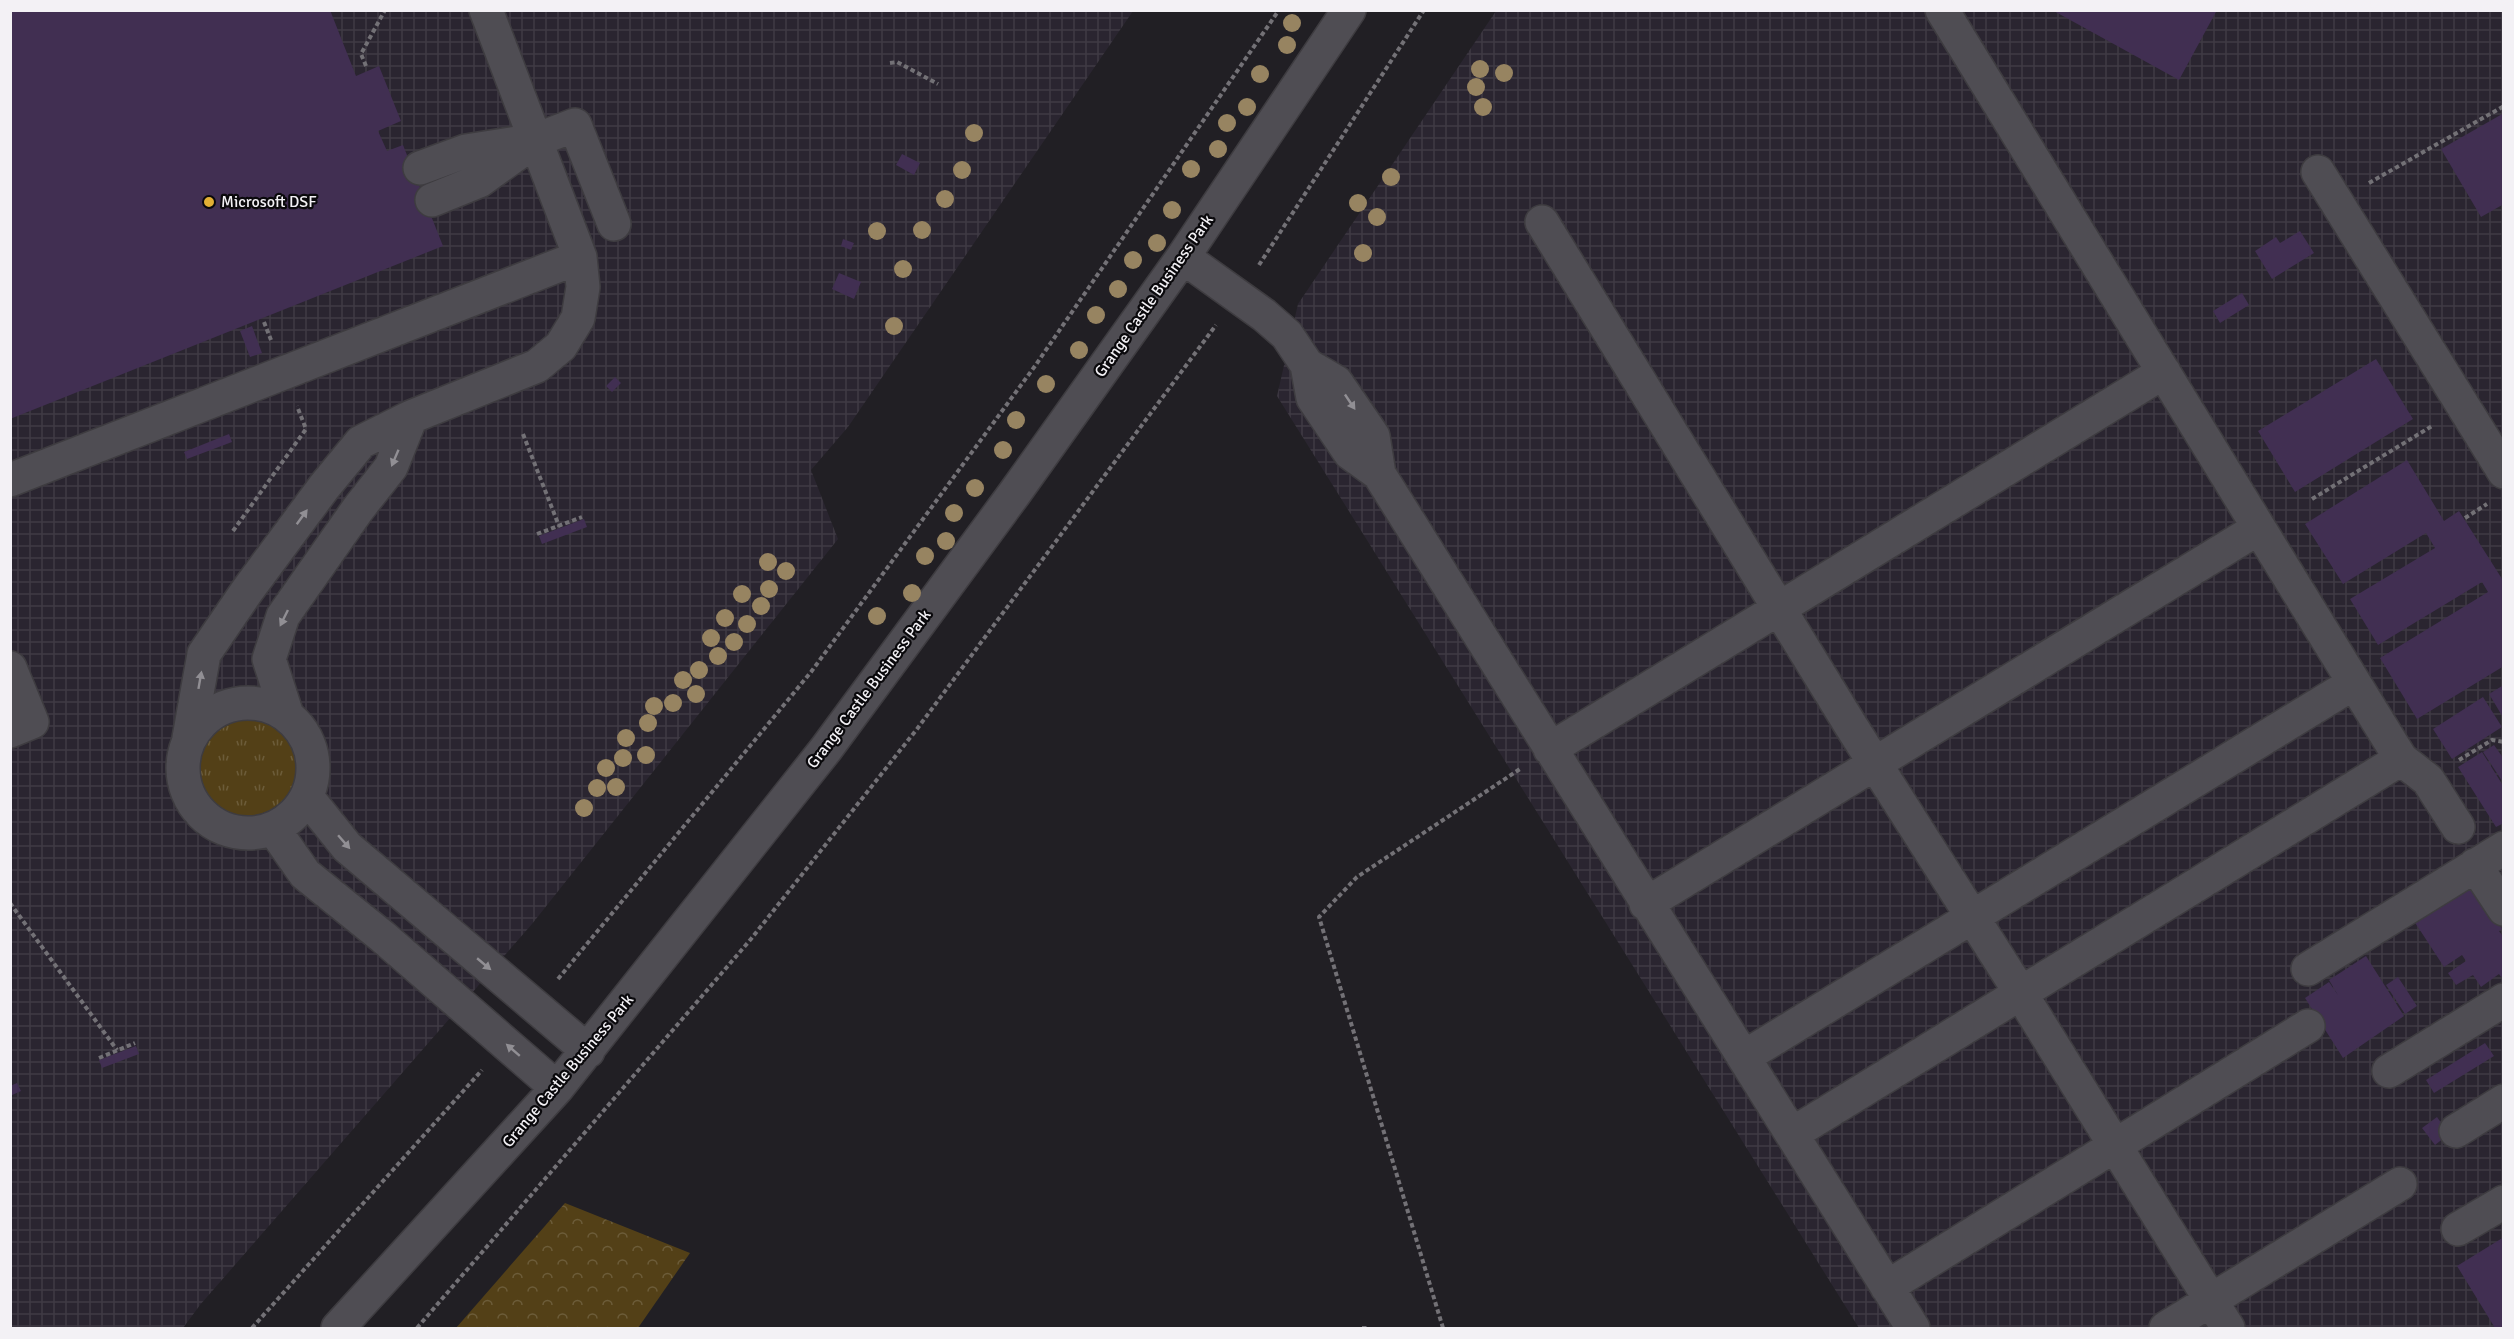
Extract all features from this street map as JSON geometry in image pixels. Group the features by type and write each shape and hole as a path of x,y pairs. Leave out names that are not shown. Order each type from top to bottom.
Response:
{"street":[{"path":"189,738 203,720 222,707 244,702 266,704 287,715 303,731 312,752 313,775 307,796 298,810 287,821 273,828 251,833 229,831 208,820 192,803 184,782 182,759 189,738 204,654 247,591 324,487 361,442 411,417 537,366 561,346 578,318 584,287 580,257 486,10"},
{"name":"Grange Castle Business Park","path":"338,1329 557,1088 826,749 1014,494 1183,257 1349,10"},
{"path":"1942,10 2401,759 2428,780 2458,827"},
{"path":"420,168 466,151 536,140 575,125 614,224"},
{"path":"432,200 479,181 536,140"},
{"path":"2318,172 2499,486"},
{"path":"1542,222 1874,763 1973,916 2228,1329"},
{"path":"10,480 580,257"},
{"path":"1183,257 1264,315 1287,335 1307,365 1313,398 1317,405 1350,453 1379,474 1913,1329"},
{"path":"1550,749 2164,372"},
{"path":"287,715 269,659 283,616 358,509 391,467 411,417"},
{"path":"1646,904 2259,528"},
{"path":"10,669 32,722 10,730"},
{"path":"1744,1057 2354,683"},
{"path":"1792,1134 2026,1002 2401,759"},
{"path":"307,796 347,847 588,1051"},
{"path":"273,828 305,874 389,942 557,1088"},
{"path":"2308,969 2504,848"},
{"path":"2475,865 2504,909"},
{"path":"2389,1071 2504,1000"},
{"path":"1887,1287 2308,1026"},
{"path":"2456,1131 2504,1101"},
{"path":"2166,1329 2400,1184"},
{"path":"2458,1229 2504,1202"}],"path":[{"path":"366,66 361,54 385,10"},
{"path":"554,984 811,672 1035,366 1279,10"},
{"path":"1258,266 1424,10"},
{"path":"890,63 897,62 938,84"},
{"path":"2336,202 2504,106"},
{"path":"417,1329 751,939 917,729 1222,316"},
{"path":"233,531 306,429 264,321"},
{"path":"2312,499 2433,425"},
{"path":"523,434 560,526"},
{"path":"2465,518 2499,486"},
{"path":"537,534 582,517"},
{"path":"2428,780 2492,740 2504,742"},
{"path":"1443,1329 1319,917 1357,877 1550,749"},
{"path":"10,903 117,1050"},
{"path":"99,1058 135,1043"},
{"path":"252,1329 487,1064"},
{"path":"1362,1329 1369,1329"}],"shaded area":[{"path":"10,11 1133,11 848,427 811,470 838,539 532,924 200,1305 183,1328 11,1328"},
{"path":"1496,11 2503,11 2503,1328 1859,1328 1277,396 1298,304"}],"green space":[{"path":"246,714 265,718 282,729 293,746 297,765 293,784 282,801 265,812 246,816 227,812 210,801 199,784 195,765 199,746 210,729 227,718"},
{"path":"565,1203 690,1253 638,1328 456,1328"}],"building":[{"name":"Microsoft DSF","path":"10,10 330,10 356,76 379,66 401,121 378,131 387,151 403,145 443,246 10,419"},
{"path":"2052,10 2217,10 2179,80"},
{"path":"2504,113 2504,204 2481,217 2441,149"},
{"path":"902,154 920,163 914,175 896,165"},
{"path":"2300,231 2314,253 2272,279 2255,251 2276,237 2280,243"},
{"path":"843,239 854,243 851,250 841,246"},
{"path":"839,273 861,282 854,299 832,289"},
{"path":"2242,293 2249,305 2220,323 2213,311"},
{"path":"252,326 262,353 250,357 240,331"},
{"path":"2376,359 2413,419 2295,492 2258,431"},
{"path":"615,377 621,383 612,392 606,386"},
{"path":"229,434 232,442 187,459 184,452"},
{"path":"2407,460 2444,521 2459,511 2504,582 2504,666 2417,719 2380,658 2488,592 2482,582 2378,645 2350,599 2435,548 2426,533 2343,584 2305,524"},
{"path":"584,519 587,527 542,544 539,536"},
{"path":"2502,686 2504,688 2504,719 2489,694"},
{"path":"2483,697 2502,727 2452,759 2433,729"},
{"path":"2494,745 2504,759 2504,784 2483,752"},
{"path":"2482,752 2504,787 2504,823 2496,827 2458,767"},
{"path":"2470,880 2502,929 2499,931 2504,938 2504,975 2501,977 2499,974 2481,987 2473,975 2456,985 2448,973 2466,961 2462,955 2444,967 2412,918"},
{"path":"2366,956 2404,1016 2343,1058 2305,998 2329,982 2338,995 2329,980"},
{"path":"2398,977 2417,1006 2405,1014 2386,985"},
{"path":"2485,1043 2494,1056 2434,1093 2426,1080"},
{"path":"136,1046 139,1054 102,1068 99,1060"},
{"path":"17,1083 21,1091 10,1096 10,1086"},
{"path":"2437,1117 2449,1134 2435,1145 2422,1128"},
{"path":"2504,1237 2504,1328 2495,1328 2457,1266"}],"place":[{"name":"Microsoft DSF","path":"209,202"}]}
